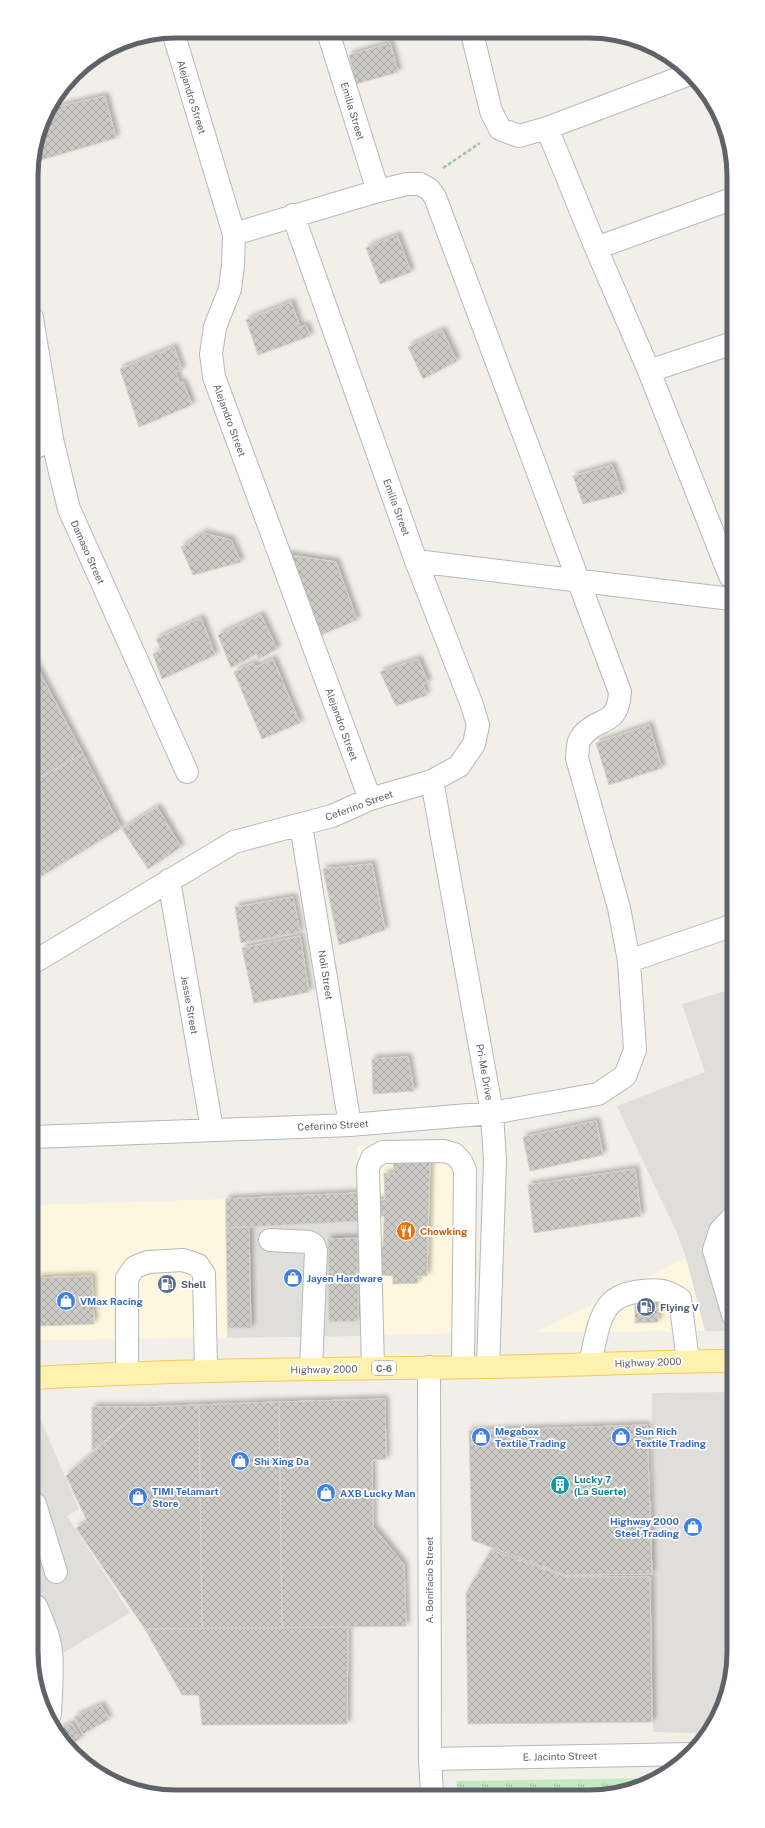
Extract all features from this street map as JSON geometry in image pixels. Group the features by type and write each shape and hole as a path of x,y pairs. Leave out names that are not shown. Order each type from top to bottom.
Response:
{"main road":[{"name":"Highway 2000","path":"38,1378 127,1372 488,1367 727,1360"}],"street":[{"name":"Alejandro Street","path":"175,38 234,234 233,265 230,289 215,327 211,354 214,377 370,799"},
{"name":"Emilia Street","path":"330,38 378,190"},
{"path":"473,38 491,111 500,129 519,136 547,128 684,76"},
{"path":"547,128 596,248 649,371 727,568"},
{"path":"234,234 378,190 407,184 420,184 429,189 435,197 620,692 619,706 610,719 592,727 579,740 577,758 619,908 629,961 727,928"},
{"path":"596,248 727,201"},
{"name":"Emilia Street","path":"293,215 416,561 472,705 478,725 474,744 459,766 432,781"},
{"path":"649,371 727,345"},
{"name":"Damaso Street","path":"38,354 52,439 69,509 187,772"},
{"path":"38,446 52,439"},
{"path":"416,561 579,582 727,599"},
{"name":"Ceferino Street","path":"38,960 234,842 332,816 370,799 432,781"},
{"name":"Pri-Me Drive","path":"432,781 492,1113 495,1161 488,1367"},
{"name":"Noli Street","path":"301,825 350,1125"},
{"name":"Jessie Street","path":"169,880 212,1129"},
{"name":"Ceferino Street","path":"38,1137 212,1129 350,1125 492,1113 598,1094 625,1076 635,1050 629,961"},
{"path":"373,1368 368,1168 372,1158 383,1152 444,1152 454,1154 461,1161 465,1170 463,1367"},
{"path":"727,1223 720,1231 714,1250 727,1294"},
{"path":"270,1240 309,1242 314,1245 316,1251 311,1369"},
{"path":"127,1372 127,1278 135,1266 148,1262 183,1260 198,1265 204,1274 206,1370"},
{"path":"590,1364 601,1318 611,1303 629,1293 656,1289 668,1292 680,1299 688,1361"},
{"name":"A. Bonifacio Street","path":"429,1367 430,1759 432,1790"},
{"path":"38,1514 56,1572"},
{"path":"38,1611 47,1633 51,1650 52,1679 50,1710"},
{"name":"E. Jacinto Street","path":"430,1759 682,1754"}],"path":[{"path":"420,184 500,129"}],"shaded area":[{"path":"727,990 727,1331 705,1331 686,1258 677,1233 617,1106 705,1072 682,1004"},
{"path":"357,1146 472,1146 473,1333 361,1336"},
{"name":"Jayen Hardware","path":"358,1193 361,1336 227,1338 226,1199"},
{"path":"226,1199 227,1338 38,1340 38,1205"},
{"path":"686,1258 705,1331 537,1332"},
{"name":"Highway 2000 Steel Trading","path":"727,1392 727,1661 720,1696 713,1713 701,1733 653,1732 652,1393"},
{"path":"38,1414 79,1509 67,1516 130,1613 39,1667"}],"green space":[{"path":"646,1778 607,1789 589,1790 458,1790 456,1781"}],"building":[{"path":"390,43 398,72 356,84 349,55"},
{"path":"105,96 116,138 41,160 40,154 43,140 48,123 56,107"},
{"path":"397,235 411,272 380,284 366,248"},
{"path":"291,302 300,327 306,325 310,336 258,355 246,320"},
{"path":"442,330 457,361 423,379 408,347"},
{"path":"174,347 182,370 176,372 179,383 183,382 192,405 139,427 120,369"},
{"path":"612,465 622,494 583,504 573,476"},
{"path":"203,533 231,540 241,562 193,575 181,547"},
{"path":"282,554 336,562 357,620 316,637"},
{"path":"261,615 277,649 259,659 256,654 231,668 218,635"},
{"path":"201,618 215,655 162,679 153,654 161,650 156,639"},
{"path":"273,659 300,723 262,739 234,672 253,663 256,667"},
{"path":"418,659 428,682 423,685 427,695 396,706 380,672"},
{"path":"38,669 41,675 38,677"},
{"path":"41,675 83,754 38,778 38,677"},
{"path":"649,725 662,768 609,785 596,743"},
{"path":"83,754 121,828 38,878 38,778"},
{"path":"157,807 181,847 148,869 122,829"},
{"path":"372,864 385,930 339,945 323,869"},
{"path":"293,897 300,932 241,943 235,907"},
{"path":"300,936 309,992 254,1003 242,948"},
{"path":"727,994 727,1001 724,995"},
{"path":"408,1057 414,1091 373,1094 372,1059"},
{"path":"596,1121 603,1155 530,1171 523,1137"},
{"name":"Chowking","path":"393,1156 430,1157 427,1276 417,1276 418,1283 393,1284 393,1276 382,1275 382,1264 374,1264 374,1246 383,1247 384,1216 374,1216 374,1200 385,1200 384,1173 394,1174"},
{"path":"635,1169 641,1216 534,1233 528,1185"},
{"path":"358,1193 359,1221 226,1228 226,1199"},
{"path":"249,1227 251,1328 228,1328 226,1228"},
{"path":"358,1238 358,1321 329,1322 328,1239"},
{"name":"VMax Racing","path":"92,1276 94,1324 40,1326 38,1278"},
{"name":"Flying V","path":"658,1299 658,1322 635,1323 635,1301"},
{"name":"AXB Lucky Man","path":"385,1399 386,1459 372,1460 373,1527 404,1565 406,1626 282,1628 279,1402"},
{"name":"Shi Xing Da","path":"279,1402 282,1628 202,1628 199,1405"},
{"name":"TIMI Telamart Store","path":"199,1405 202,1628 145,1629 76,1528 87,1521 66,1476 144,1407"},
{"path":"92,1407 144,1407 92,1451"},
{"name":"Lucky 7 (La Suerte)","path":"647,1425 652,1574 565,1575 472,1540 469,1431"},
{"path":"491,1550 566,1577 650,1577 652,1722 468,1724 466,1593"},
{"path":"348,1627 347,1724 202,1725 199,1695 182,1695 145,1629"},
{"path":"101,1705 109,1719 83,1734 74,1717"},
{"path":"71,1723 81,1738 72,1743 61,1729"}],"place":[{"name":"Chowking","path":"406,1231"},
{"name":"Jayen Hardware","path":"293,1278"},
{"name":"Shell","path":"167,1284"},
{"name":"VMax Racing","path":"66,1301"},
{"name":"Flying V","path":"646,1307"},
{"name":"Megabox Textile Trading","path":"481,1437"},
{"name":"Sun Rich Textile Trading","path":"621,1437"},
{"name":"Shi Xing Da","path":"240,1461"},
{"name":"Lucky 7 (La Suerte)","path":"560,1485"},
{"name":"AXB Lucky Man","path":"326,1493"},
{"name":"TIMI Telamart Store","path":"138,1497"},
{"name":"Highway 2000 Steel Trading","path":"693,1527"}]}
